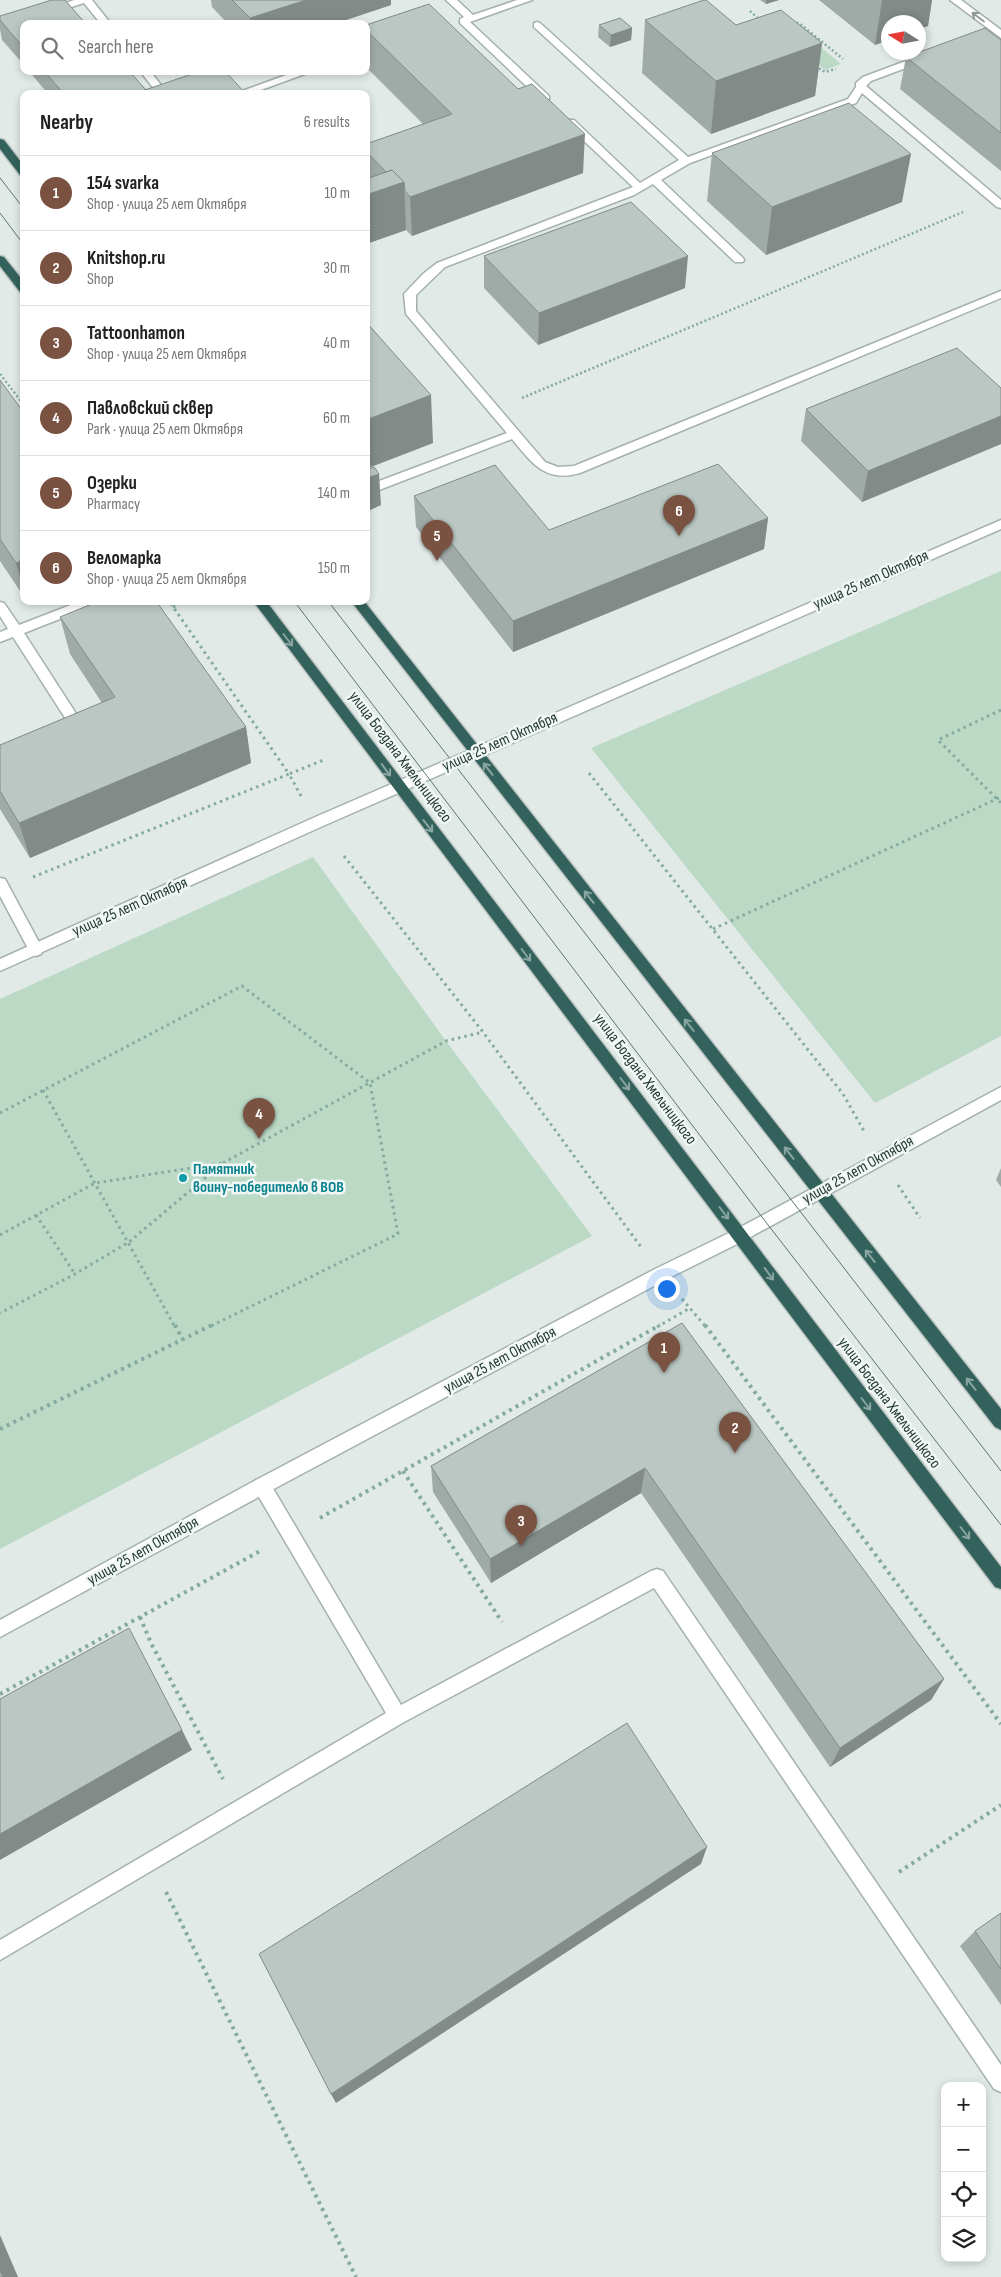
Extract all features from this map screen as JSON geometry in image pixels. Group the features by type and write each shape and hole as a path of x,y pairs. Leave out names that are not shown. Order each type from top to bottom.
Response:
{"highway":[{"path":"0,142 20,168"},
{"path":"0,259 20,285"},
{"name":"улица Богдана Хмельницкого","path":"261,605 1001,1581"},
{"path":"360,605 1001,1422"}],"street":[{"path":"37,14 85,0 102,20"},
{"path":"451,0 463,21 640,188"},
{"path":"463,21 527,0"},
{"path":"955,0 998,33"},
{"path":"537,25 686,161"},
{"path":"981,36 998,33"},
{"path":"930,55 860,83 861,87 852,101 686,161 640,188 441,265 427,276 410,294 410,312 541,465 557,471 576,470 1001,294"},
{"path":"148,75 160,90"},
{"path":"251,90 296,75"},
{"path":"861,87 997,202"},
{"path":"655,180 738,260"},
{"path":"370,489 515,434"},
{"name":"улица 25 лет Октября","path":"0,966 398,787 1001,524"},
{"path":"0,637 84,605"},
{"path":"0,606 77,726 60,732"},
{"path":"2,886 36,950"},
{"name":"улица 25 лет Октября","path":"0,1629 262,1486 643,1283 740,1235 1001,1093"},
{"path":"262,1486 398,1716"},
{"path":"0,1951 151,1860 398,1716 521,1652 658,1577 1001,2082"}],"path":[{"path":"750,11 764,23"},
{"path":"785,25 798,23 849,65"},
{"path":"815,66 822,72 842,67"},
{"path":"494,410 997,202"},
{"path":"0,374 20,400"},
{"path":"177,605 173,607 289,774 304,800"},
{"path":"1001,710 938,740 1001,803"},
{"path":"2,886 326,759"},
{"path":"589,773 843,1094 879,1158 920,1218"},
{"path":"713,929 1001,797"},
{"path":"0,1113 242,986 370,1083 398,1234 0,1429"},
{"path":"0,1313 75,1274 129,1242 224,1162 446,1041 483,1032"},
{"path":"43,1090 184,1340"},
{"path":"0,1235 95,1183 224,1162"},
{"path":"36,1215 75,1274"},
{"path":"0,1694 292,1534 690,1308"},
{"path":"403,1470 521,1652"},
{"path":"140,1617 151,1643 238,1809"},
{"path":"871,1891 1001,1805"},
{"path":"151,1860 356,2277"}],"green space":[{"path":"794,25 841,64 825,70 779,31"},
{"path":"1001,571 1001,1036 875,1103 591,748"},
{"path":"313,857 446,1041 592,1236 0,1549 0,999"}],"building":[{"path":"52,0 65,0 82,20 20,20 20,43 0,20 0,16"},
{"path":"232,0 306,0 250,18"},
{"path":"704,0 736,25 781,10 822,43 716,81 645,20"},
{"path":"429,4 518,89 532,84 585,134 410,197 405,191 404,182 392,170 386,172 370,155 370,143 452,114 370,34 370,24"},
{"path":"620,18 632,28 611,35 599,25"},
{"path":"985,28 1001,40 1001,133 910,60 926,60 926,50"},
{"path":"47,75 133,75 146,90 61,90"},
{"path":"189,75 229,75 242,90 145,90"},
{"path":"849,103 911,154 772,207 712,153"},
{"path":"392,170 404,182 370,194 370,178"},
{"path":"631,202 688,256 539,313 484,256"},
{"path":"370,326 431,395 370,418"},
{"path":"957,348 1001,388 1001,416 868,471 806,409"},
{"path":"0,380 20,408 20,562 16,563 0,539"},
{"path":"718,464 768,518 513,621 414,496 495,465 549,530"},
{"path":"374,467 379,474 370,477 370,468"},
{"path":"89,605 159,605 246,727 19,823 0,791 0,745 115,697 60,617"},
{"path":"682,1323 944,1679 840,1748 645,1468 490,1559 431,1466"},
{"path":"129,1628 182,1730 0,1834 0,1699"},
{"path":"627,1723 707,1847 331,2094 259,1954"},
{"path":"1001,1913 1001,1969 975,1931"}],"tram line":[{"path":"0,178 20,204"},
{"path":"0,213 20,240"},
{"path":"297,605 765,1221 1001,1525"},
{"path":"331,605 1001,1471"}],"place":[{"name":"Веломарка","path":"679,536"},
{"name":"Озерки","path":"437,561"},
{"name":"Павловский сквер","path":"259,1139"},
{"name":"Памятник воину-победителю в ВОВ","path":"183,1178"},
{"name":"154 svarka","path":"664,1373"},
{"name":"Knitshop.ru","path":"735,1453"},
{"name":"Tattoonhamon","path":"521,1546"}]}
